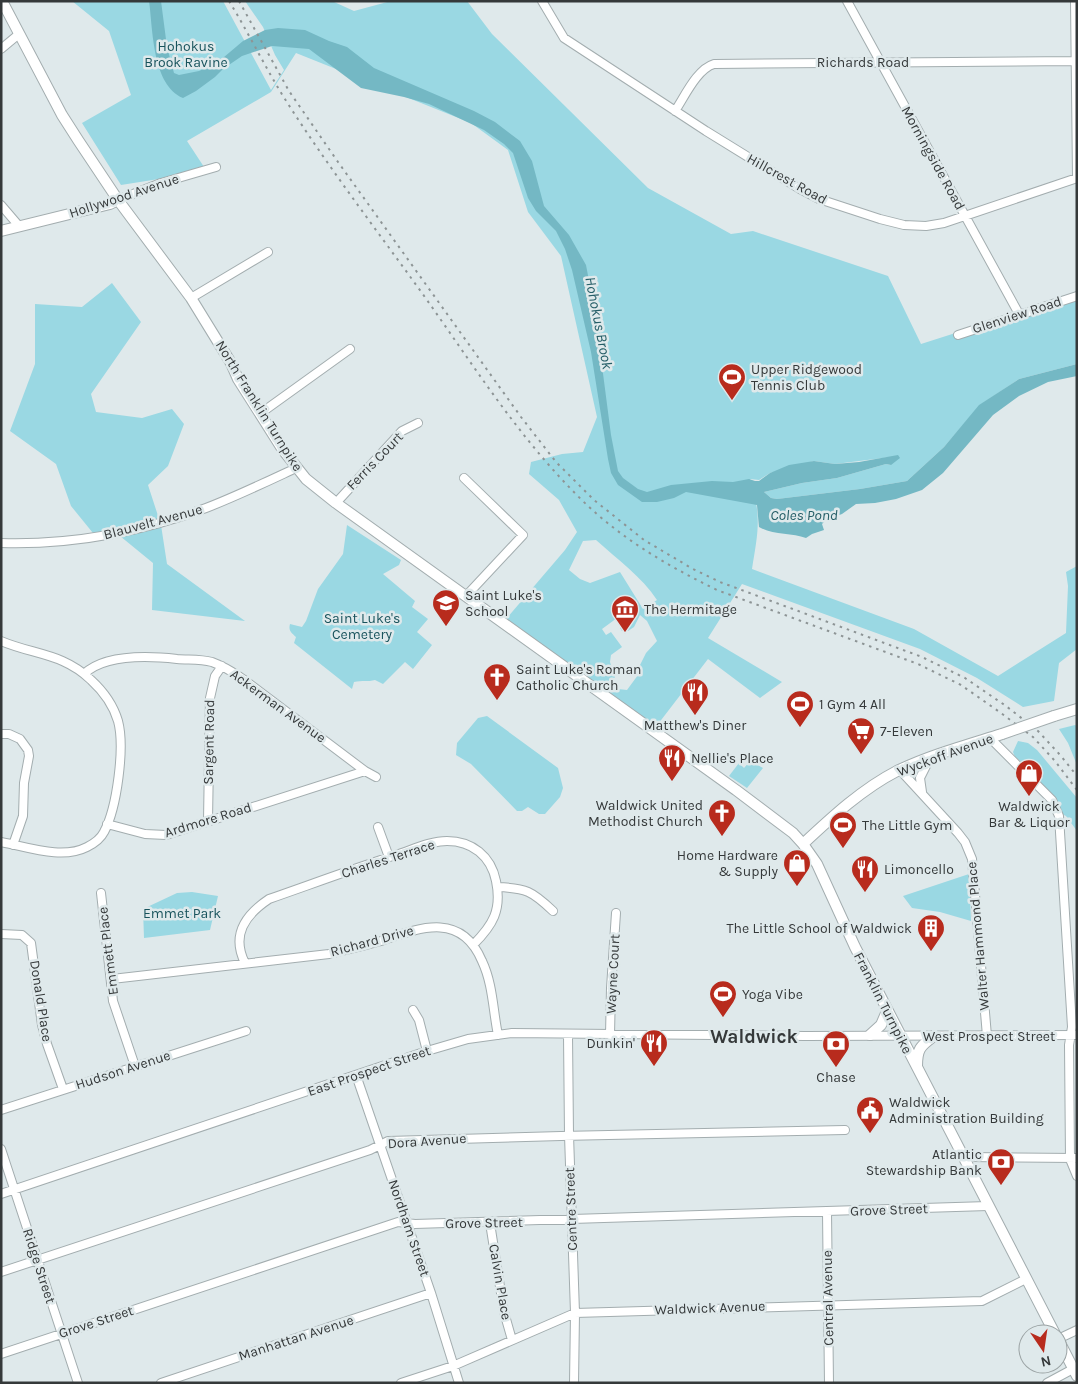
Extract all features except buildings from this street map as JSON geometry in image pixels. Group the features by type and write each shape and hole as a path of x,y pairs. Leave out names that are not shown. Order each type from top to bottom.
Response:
{"main road":[{"name":"North Franklin Turnpike","path":"2,1 62,115 118,200 191,298 231,363 238,379 296,468 318,490 648,727"},
{"name":"Hollywood Avenue","path":"1,231 110,204 118,200"},
{"name":"Wyckoff Avenue","path":"803,844 865,791 900,770 930,758 1077,709"},
{"name":"Franklin Turnpike","path":"648,727 794,833 817,864 854,947 1050,1324"},
{"path":"870,1036 881,1025 887,1011"},
{"path":"918,1069 918,1052 920,1047 934,1036"},
{"path":"1068,1359 1075,1373"}],"street":[{"name":"Hillcrest Road","path":"542,1 564,38 729,146 819,199 880,219 904,225 926,226 944,223 1077,178"},
{"name":"Morningside Road","path":"847,1 1019,314"},
{"path":"1075,1 1077,178"},
{"path":"1,49 19,34"},
{"name":"Richards Road","path":"675,111 700,72 714,64 1075,61"},
{"name":"Hollywood Avenue","path":"118,200 161,183 216,167"},
{"path":"1,205 19,226"},
{"path":"191,298 268,252"},
{"name":"Glenview Road","path":"958,335 1077,296"},
{"path":"261,413 350,349"},
{"name":"Ferris Court","path":"336,503 402,431 418,423"},
{"name":"Blauvelt Avenue","path":"1,543 52,542 145,527 204,509 296,468"},
{"path":"464,478 524,535 466,596"},
{"path":"1,641 19,649 60,659 84,674 100,690 116,715 121,746 114,805 108,824 103,834 96,841 78,850 59,852 1,842"},
{"name":"Ackerman Avenue","path":"84,674 94,667 114,661 147,657 199,660 222,666 243,679 365,772 376,777"},
{"name":"Sargent Road","path":"208,821 210,698 215,676 222,666"},
{"path":"1,734 9,734 20,739 28,750 29,756 24,782 23,816 13,845"},
{"path":"990,738 1052,800 1056,807 1060,825 1074,1035 1069,1045 1073,1159 1077,1176"},
{"path":"923,794 920,778 930,758"},
{"name":"Walter Hammond Place","path":"900,770 962,838 972,859 987,1036"},
{"name":"Ardmore Road","path":"108,824 155,835 177,832 365,772"},
{"path":"378,826 389,857"},
{"name":"Charles Terrace","path":"245,963 238,942 246,920 260,905 269,899 389,857 445,841 466,844 481,853 487,859 495,876 497,903 492,922 488,930 473,945"},
{"path":"497,887 524,889 541,900 553,911"},
{"name":"Emmett Place","path":"101,893 114,1001 135,1066"},
{"name":"Wayne Court","path":"610,1035 616,913"},
{"name":"Richard Drive","path":"112,979 329,954 411,930 444,927 454,930 463,936 473,945 483,961 498,1035"},
{"name":"Donald Place","path":"1,934 22,935 31,943 42,1025 64,1089"},
{"path":"1067,943 1077,943"},
{"path":"413,1010 419,1020 427,1051"},
{"name":"Hudson Avenue","path":"1,1110 246,1031"},
{"name":"East Prospect Street","path":"1,1194 427,1051 468,1039 512,1033 568,1035 870,1036"},
{"name":"Centre Street","path":"568,1035 574,1383"},
{"name":"West Prospect Street","path":"870,1036 1074,1035"},
{"name":"Nordham Street","path":"356,1075 431,1293 458,1383"},
{"name":"Dora Avenue","path":"1,1272 370,1150 388,1141 845,1130"},
{"name":"Ridge Street","path":"1,1149 78,1383"},
{"path":"964,1157 1073,1159"},
{"name":"Grove Street","path":"1,1354 398,1222 490,1223 988,1206"},
{"name":"Central Avenue","path":"827,1212 829,1383"},
{"name":"Calvin Place","path":"490,1223 504,1312 512,1340"},
{"name":"Waldwick Avenue","path":"401,1383 453,1366 574,1313 828,1304 982,1301 1026,1279"},
{"name":"Manhattan Avenue","path":"161,1383 431,1293"},
{"path":"1047,1383 1075,1373"}],"green space":[{"name":"Hohokus Brook Ravine","path":"72,1 223,1 271,90 284,70 275,55 263,27 245,1 332,1 354,11 391,1 467,1 492,34 648,188 731,234 753,231 888,276 921,344 1077,294 1077,364 1019,379 980,405 944,447 907,481 777,499 771,498 764,492 802,483 837,478 886,464 891,465 891,457 835,464 814,461 770,473 759,480 750,479 756,503 758,524 752,569 914,629 998,676 1066,633 1068,586 1066,572 1077,566 1077,649 1059,663 1054,701 1023,707 977,678 920,649 742,584 708,638 782,682 760,698 708,659 655,728 506,619 565,550 577,532 559,500 529,474 531,462 562,454 583,452 597,417 561,256 528,212 508,150 471,123 296,53 271,92 187,141 204,167 165,178 121,185 82,123 131,95 109,31","holes":["596,540 637,576 657,600 643,609 620,572 590,583 580,579 569,570 583,541","640,615 647,621 657,641 646,653 639,667 638,675 627,690 618,689 607,683 611,682 615,677 610,662 611,655 622,647 611,632 606,635 602,629 617,618 623,626 620,628 622,631 626,628 628,631 634,627"]},
{"path":"112,283 141,322 91,394 96,412 142,418 172,409 184,424 168,466 148,485 161,525 167,564 245,621 152,610 153,563 120,536 97,538 71,506 56,464 10,431 35,364 35,304 82,307"},
{"name":"Saint Luke's Cemetery","path":"347,525 401,560 399,565 383,574 415,601 412,607 428,619 417,632 432,645 413,669 405,662 383,684 375,680 357,681 354,682 352,689 294,643 296,637 290,628 290,624 302,627 306,621 318,589 343,554"},
{"path":"487,716 558,768 563,788 560,797 545,814 539,814 528,807 522,811 517,811 471,764 456,755 457,743 478,718"},
{"path":"1077,726 1077,765 1068,743 1059,729"},
{"path":"1018,741 1028,743 1037,750 1077,798 1077,831 1066,816 1060,813 1036,778 1015,757 1013,752"},
{"path":"752,759 752,762 763,768 747,788 729,776 739,763 744,768"},
{"path":"969,874 971,921 940,912 912,908 903,896"},
{"name":"Emmet Park","path":"192,892 218,896 210,930 144,938 143,909 177,893"}],"water":[{"name":"Coles Pond","path":"149,1 161,1 167,47 174,73 179,75 199,71 217,63 243,41 265,30 278,28 305,30 347,47 374,68 474,111 495,122 520,141 532,161 544,206 569,235 586,265 595,312 611,435 618,471 623,478 638,489 647,492 671,485 712,481 733,482 749,479 759,481 770,473 789,465 814,461 835,464 859,462 898,455 900,458 891,465 886,464 837,478 802,483 764,492 771,498 777,499 907,481 944,447 979,405 1019,379 1077,364 1077,376 1048,382 1019,396 993,415 943,473 922,490 896,499 856,504 842,514 826,520 822,524 824,530 806,538 764,530 759,527 757,505 686,492 674,498 657,502 642,502 618,485 611,473 591,352 572,270 556,231 536,211 528,198 513,153 484,130 429,104 361,88 309,49 272,46 242,56 196,91 183,98 173,91 165,81 160,69 153,41"}],"railway":[{"path":"229,1 283,96 333,171 520,430 563,481 587,505 632,542 682,572 717,590 918,664 961,685 1033,737 1055,761 1077,790"},
{"path":"239,1 289,91 338,162 521,417 556,462 594,500 644,540 693,569 720,582 922,657 965,678 1038,731 1077,776"}],"place":[{"name":"Upper Ridgewood Tennis Club","path":"732,401"},
{"name":"Saint Luke's School","path":"446,627"},
{"name":"The Hermitage","path":"625,633"},
{"name":"Saint Luke's Roman Catholic Church","path":"497,701"},
{"name":"Matthew's Diner","path":"695,716"},
{"name":"1 Gym 4 All","path":"800,728"},
{"name":"7-Eleven","path":"861,755"},
{"name":"Nellie's Place","path":"672,782"},
{"name":"Waldwick Bar & Liquor","path":"1029,797"},
{"name":"Waldwick United Methodist Church","path":"722,837"},
{"name":"The Little Gym","path":"843,849"},
{"name":"Home Hardware & Supply","path":"797,887"},
{"name":"Limoncello","path":"865,893"},
{"name":"The Little School of Waldwick","path":"931,952"},
{"name":"Yoga Vibe","path":"723,1018"},
{"name":"Dunkin'","path":"654,1067"},
{"name":"Chase","path":"836,1068"},
{"name":"Waldwick Administration Building","path":"870,1134"},
{"name":"Atlantic Stewardship Bank","path":"1001,1186"}],"district":[{"name":"Waldwick","path":"754,1037"}],"water label":[{"name":"Hohokus Brook","path":"599,323"}]}
